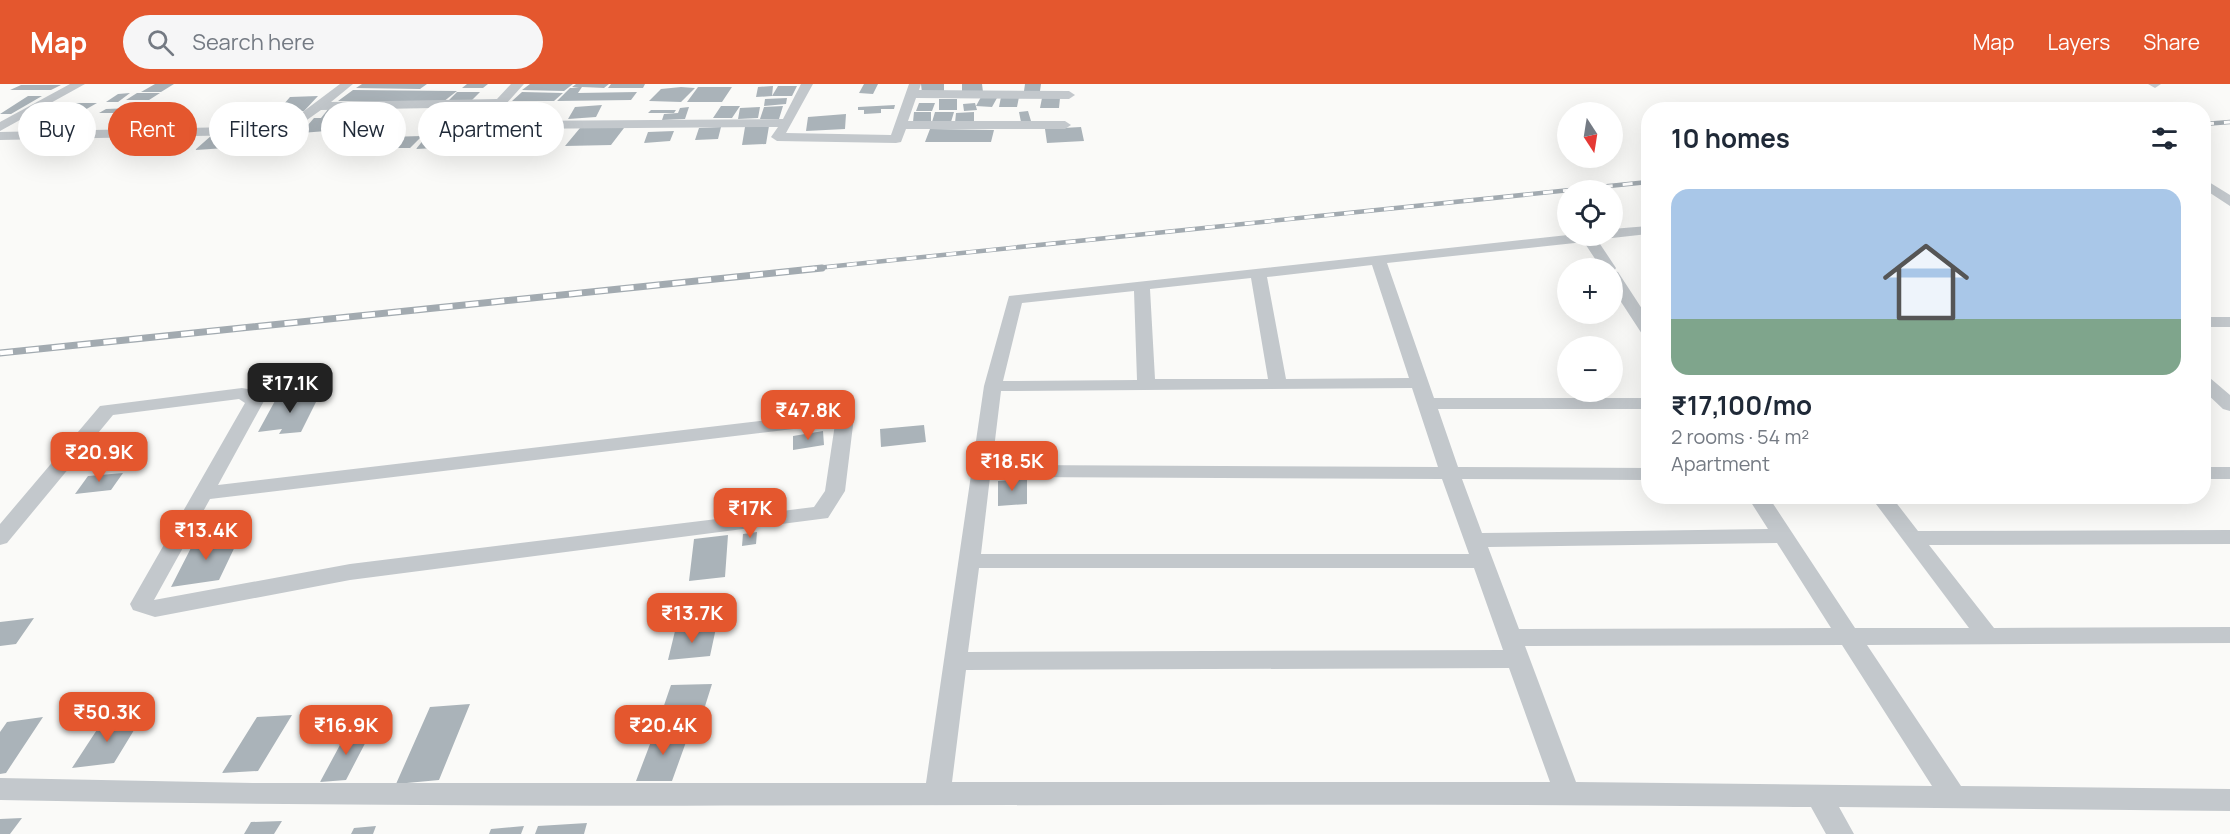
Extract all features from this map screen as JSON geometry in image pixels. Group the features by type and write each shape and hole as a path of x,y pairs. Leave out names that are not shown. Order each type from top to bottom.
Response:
{"street":[{"path":"46,102 79,84"},
{"path":"0,136 287,130 347,84"},
{"path":"502,102 518,84"},
{"path":"807,84 787,123 777,137 896,139 914,89 1069,95"},
{"path":"319,106 418,105"},
{"path":"0,117 18,117"},
{"path":"0,127 18,118"},
{"path":"564,125 787,123"},
{"path":"901,125 1065,125"},
{"path":"2211,188 2230,202"},
{"path":"1623,233 1641,231"},
{"path":"937,794 993,386 1015,299 1557,240"},
{"path":"1378,260 1450,473 1567,794"},
{"path":"1258,273 1278,384"},
{"path":"1142,285 1146,385"},
{"path":"1623,289 1641,311"},
{"path":"2211,322 2230,322"},
{"path":"993,386 1419,383"},
{"path":"0,538 107,410 242,393 255,400 203,493 141,604 155,609 350,572 821,513 835,491 845,417 203,493"},
{"path":"1426,404 1641,403"},
{"path":"981,471 1641,474"},
{"path":"2211,473 2230,473"},
{"path":"1762,504 1954,798"},
{"path":"1886,504 1988,636"},
{"path":"1475,540 1783,536"},
{"path":"1912,538 2230,537"},
{"path":"969,561 1483,561"},
{"path":"955,661 1514,649 1849,637 2230,635"},
{"path":"0,789 252,794 1567,794 2230,800"},
{"path":"1819,796 1840,834"}],"building":[{"path":"155,84 174,84 161,92 141,92"},
{"path":"362,84 427,84 420,89 356,88"},
{"path":"467,84 488,84 483,88 462,88"},
{"path":"530,84 573,84 564,91 522,90"},
{"path":"576,84 609,84 604,88 582,87 578,93 637,92 631,100 557,101 570,88 579,88 572,87"},
{"path":"611,84 645,84 643,88 608,88"},
{"path":"864,84 878,84 873,94 859,93"},
{"path":"921,84 944,84 944,91 922,93"},
{"path":"962,84 982,84 983,92 962,93"},
{"path":"1025,84 1041,84 1040,91 1024,91"},
{"path":"21,85 61,85 51,90 10,90"},
{"path":"773,86 772,96 756,97 758,87"},
{"path":"778,86 797,86 792,96 772,96"},
{"path":"698,87 732,87 722,102 687,102"},
{"path":"695,88 681,102 649,101 661,89"},
{"path":"353,90 457,91 443,102 338,101"},
{"path":"457,92 480,92 471,101 448,101"},
{"path":"522,92 563,93 554,101 512,101"},
{"path":"130,93 118,102 106,102 118,94"},
{"path":"137,93 160,93 149,100 126,100"},
{"path":"28,96 42,96 32,102 19,102"},
{"path":"318,96 309,106 309,102 286,102 290,97"},
{"path":"981,97 997,98 992,107 976,106"},
{"path":"1001,97 1019,97 1017,107 999,107"},
{"path":"787,98 786,104 764,106 765,99"},
{"path":"1042,98 1060,98 1059,108 1040,108"},
{"path":"939,99 957,99 957,110 939,110"},
{"path":"18,102 18,110 11,114 0,114"},
{"path":"919,103 935,103 932,111 916,111"},
{"path":"975,103 977,110 964,111 963,104"},
{"path":"602,105 596,117 568,119 575,107"},
{"path":"895,105 894,109 881,109 881,113 864,114 864,110 858,110 858,107"},
{"path":"721,106 740,106 732,118 713,118"},
{"path":"783,106 779,119 760,119 764,107"},
{"path":"689,107 685,119 662,120 664,114 678,113 680,108"},
{"path":"760,107 758,118 738,119 740,108"},
{"path":"651,110 676,110 674,113 648,113"},
{"path":"1028,111 1031,121 1021,122 1019,112"},
{"path":"914,112 931,112 931,121 913,122"},
{"path":"935,112 954,112 951,122 932,122"},
{"path":"974,112 974,122 955,123 956,113"},
{"path":"846,114 845,129 806,131 808,117"},
{"path":"314,118 321,118 321,131 309,132 309,124"},
{"path":"769,126 766,144 742,145 745,127"},
{"path":"721,127 718,139 695,140 699,128"},
{"path":"1081,127 1084,141 1047,143 1045,129"},
{"path":"580,128 624,128 611,145 565,146"},
{"path":"930,129 994,130 991,142 925,142"},
{"path":"674,131 670,141 644,143 648,132"},
{"path":"406,136 418,136 418,140 410,148 406,148"},
{"path":"209,138 209,149 197,148"},
{"path":"320,394 301,432 279,434 282,429 258,432 276,399"},
{"path":"924,425 926,442 881,447 880,429"},
{"path":"823,431 824,445 793,450 793,436"},
{"path":"123,473 111,490 75,494 88,476"},
{"path":"1027,479 1027,504 998,506 998,481"},
{"path":"757,532 756,544 742,546 743,534"},
{"path":"728,535 725,577 689,581 694,539"},
{"path":"240,536 219,580 171,587 194,542"},
{"path":"34,618 16,644 0,646 0,622"},
{"path":"716,628 710,656 668,660 675,631"},
{"path":"712,684 701,719 659,720 671,685"},
{"path":"470,704 439,780 396,784 430,707"},
{"path":"292,715 258,771 222,773 257,717"},
{"path":"43,717 6,773 0,774 0,732 7,722"},
{"path":"142,717 114,763 72,768 102,722"},
{"path":"372,730 346,780 320,782 347,732"},
{"path":"655,731 690,731 672,781 636,781"},
{"path":"22,818 10,834 0,834 0,819"},
{"path":"282,821 274,834 244,834 251,822"},
{"path":"587,823 584,834 535,834 538,826"},
{"path":"376,826 373,834 351,834 354,828"},
{"path":"524,826 521,834 489,834 491,829"}],"railway":[{"path":"2211,123 2230,122"},
{"path":"807,269 1641,183"},
{"path":"0,353 822,268"}]}
